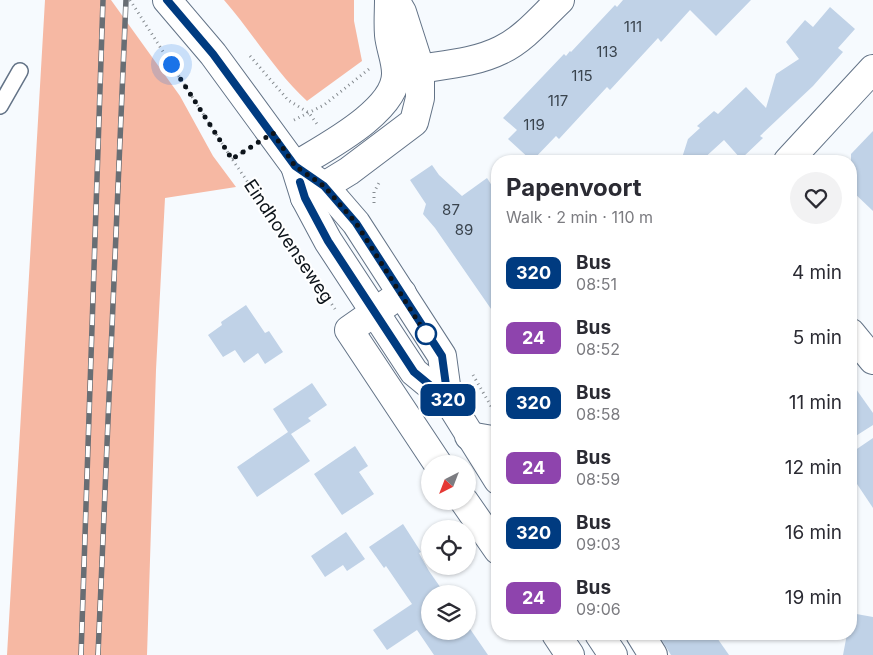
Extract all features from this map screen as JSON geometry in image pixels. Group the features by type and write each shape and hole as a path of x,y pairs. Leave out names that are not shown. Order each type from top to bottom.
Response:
{"street":[{"name":"Eindhovenseweg","path":"167,0 213,54 315,192 356,223 442,356 448,400"},
{"path":"315,192 349,172 414,122 420,98 389,36 389,0"},
{"path":"295,166 346,135 381,107 392,90 403,66 402,12 395,0"},
{"path":"403,66 459,63 501,51 516,41 560,0"},
{"path":"794,155 873,70"},
{"name":"Eindhovenseweg","path":"315,192 328,241 414,372 448,400 491,469"},
{"path":"402,294 349,330 432,455"},
{"path":"857,340 873,360"},
{"path":"469,436 491,440"},
{"path":"470,510 491,540"},
{"path":"560,640 570,655"},
{"path":"644,640 653,655"}],"lane":[{"path":"0,106 20,71"}],"path":[{"name":"Eindhovenseweg","path":"130,0 232,159 301,257 349,330"},
{"path":"232,159 293,120 324,105 380,60 403,66"}],"shaded area":[{"path":"45,0 111,0 180,96 213,156 236,187 165,198 156,370 147,655 7,655"},
{"path":"224,0 354,0 354,21 362,61 307,101 274,65"}],"building":[{"path":"623,0 751,0 716,36 690,10 661,42 658,38 610,90 607,87 559,139 556,136 538,155 525,155 508,139 517,130 503,118 564,54 566,56 571,52 615,5 617,7"},
{"path":"830,7 855,29 838,48 843,52 813,86 760,136 763,138 745,155 737,155 724,140 708,155 683,155 688,139 700,128 697,126 714,111 718,114 746,87 766,108 776,74 799,59 786,42 805,20 813,27"},
{"path":"873,131 873,211 857,196 857,155 851,154"},
{"path":"432,165 439,175 462,196 487,178 491,184 491,309 435,228 423,214 426,204 410,180"},
{"path":"246,305 265,333 269,331 283,352 265,364 258,353 244,363 235,350 223,357 208,335 222,325 221,322"},
{"path":"312,383 327,405 308,418 311,421 291,434 310,461 257,497 237,467 288,432 273,409"},
{"path":"857,390 873,413 873,425 857,435"},
{"path":"873,438 873,508 857,484 857,449"},
{"path":"355,446 368,466 359,472 374,494 342,515 314,474"},
{"path":"403,524 421,552 419,553 421,557 421,575 432,575 439,585 421,585 421,636 417,630 387,650 373,630 412,604 386,566 384,568 369,547"},
{"path":"346,532 365,559 347,571 343,565 325,577 311,556"},
{"path":"857,614 873,617 873,655 843,655 846,640 857,640"},
{"path":"476,638 488,655 434,655 424,640 476,640"},
{"path":"662,640 718,640 729,655 671,655"}],"railway":[{"path":"81,655 103,0"},
{"path":"98,655 126,0"}],"bus line":[{"name":"320","path":"167,0 213,54 273,133 295,166 324,186 356,223 442,356 448,400 414,372 328,241 305,198 300,182"}],"route":[{"path":"171,64 232,159 273,133 295,166 324,186 356,223 426,334"}]}
